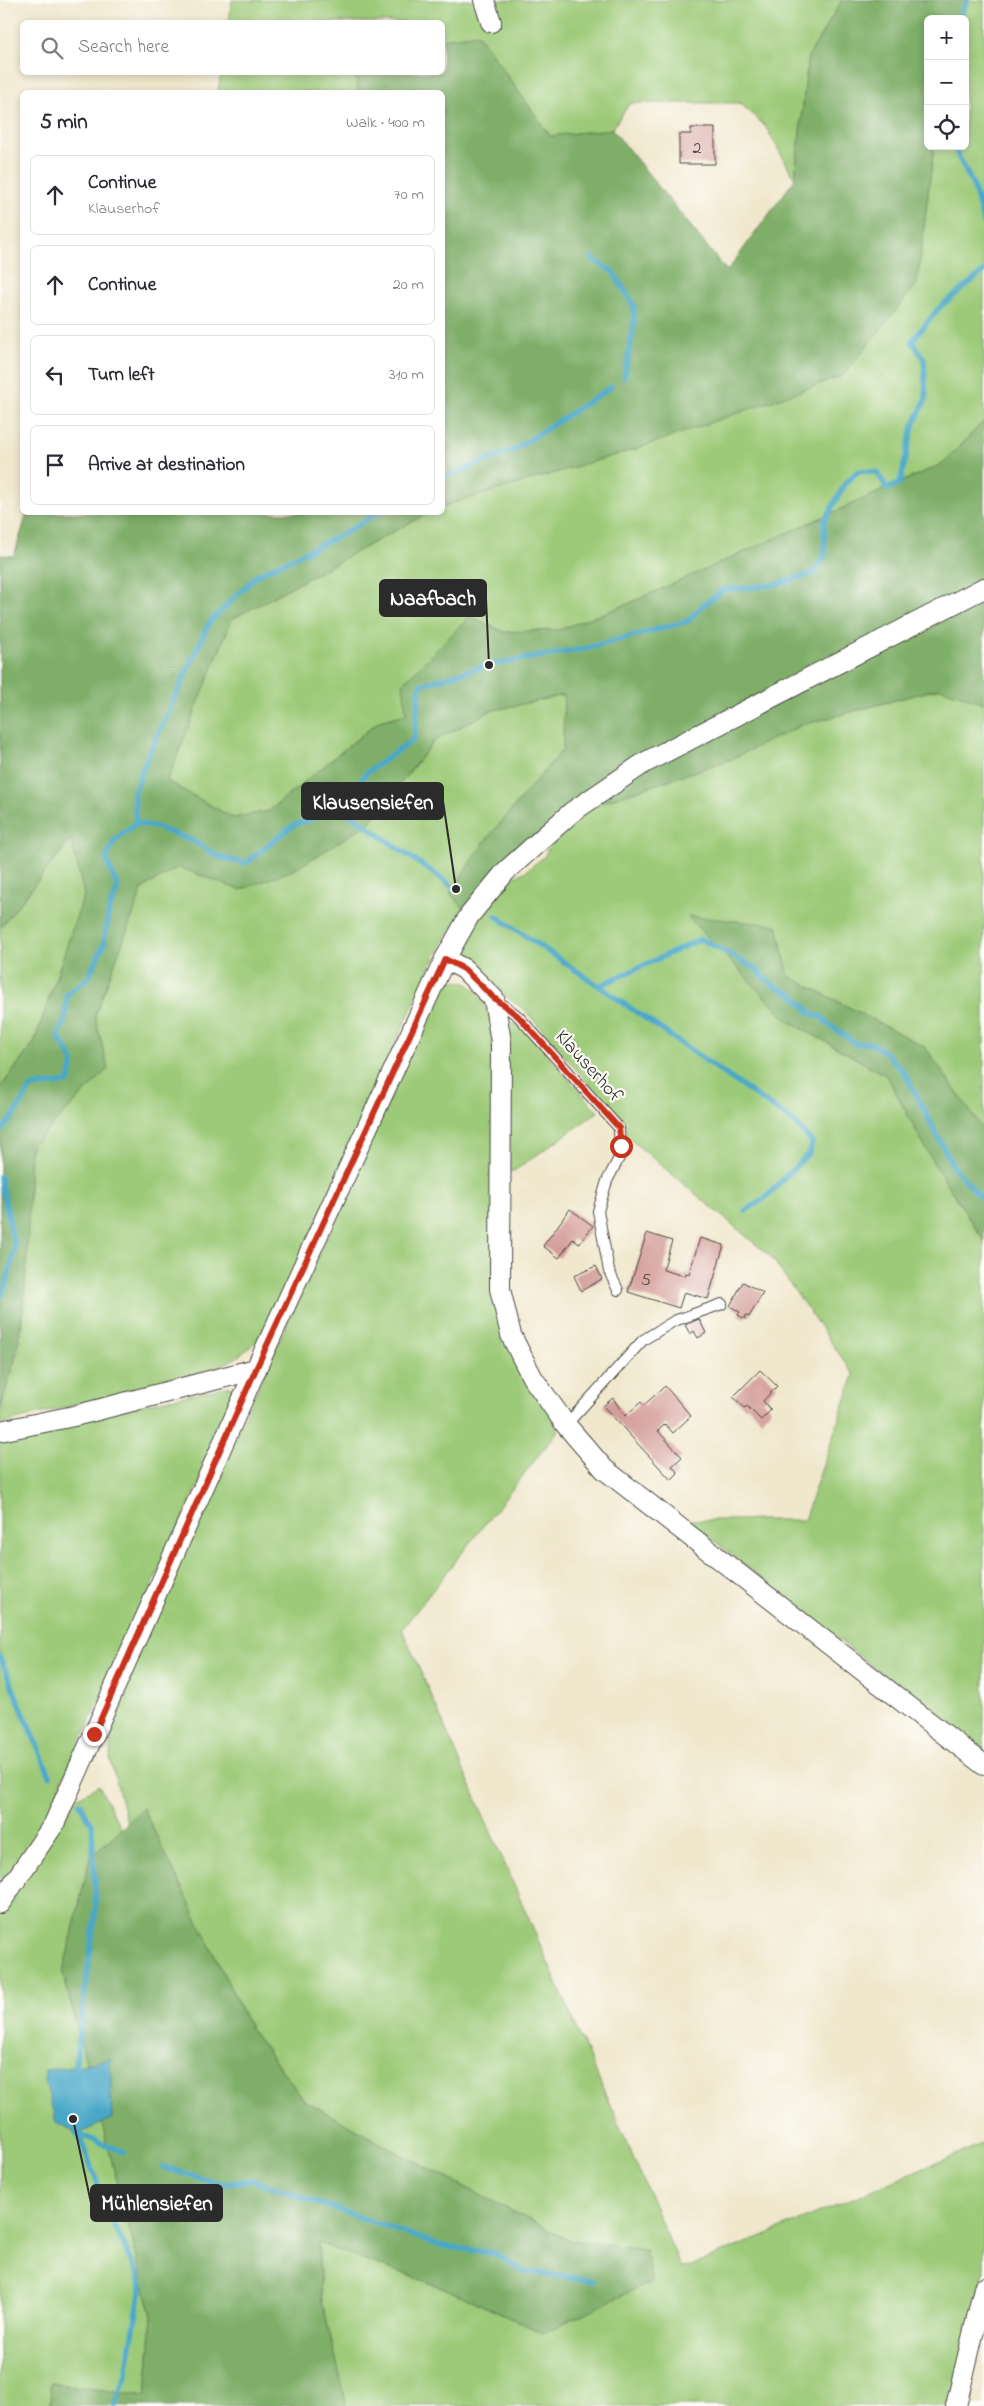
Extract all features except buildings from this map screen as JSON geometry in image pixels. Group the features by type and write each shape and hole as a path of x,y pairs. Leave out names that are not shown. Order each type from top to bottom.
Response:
{"street":[{"path":"484,0 491,22"},
{"path":"0,1903 54,1824 256,1369 445,959 469,916 506,871 572,812 644,763 984,588"},
{"path":"445,959 464,969 494,998 501,1042 500,1289 511,1335 532,1377 566,1425 604,1469 984,1765"},
{"path":"0,1431 74,1416 256,1369"},
{"path":"956,2406 984,2288"}],"lane":[{"name":"Klauserhof","path":"494,998 518,1016 619,1128 620,1156 607,1181 598,1211 609,1271 618,1290"},
{"path":"566,1425 643,1340 674,1321 722,1304"}],"green space":[{"path":"232,0 842,0 808,57 795,179 765,126 740,103 630,103 612,129 550,136 478,34 445,39 445,20 229,20"},
{"path":"842,0 966,0 962,15 924,15 924,150 934,150 917,284 843,376 639,448 445,505 445,90 358,90 355,75 445,75 445,39 478,34 550,136 612,129 727,271 795,179 808,57"},
{"path":"966,0 984,0 984,421 944,463 623,606 558,630 504,632 470,616 406,714 379,721 269,811 233,818 167,781 232,619 424,515 445,515 445,505 639,448 917,284 934,150 969,150 969,15 962,15"},
{"path":"221,75 355,75 358,90 218,90"},
{"path":"984,421 984,703 940,688 802,725 729,760 572,812 465,910 450,893 481,846 563,749 564,695 490,711 434,741 369,823 296,869 240,890 178,867 143,888 95,1016 108,1069 30,1148 26,1280 17,1345 10,1377 0,1408 0,1088 34,1043 84,895 71,839 0,928 0,555 14,556 26,515 424,515 232,619 167,781 233,818 269,811 379,721 406,714 403,683 470,616 504,632 558,630 623,606 944,463"},
{"path":"941,688 984,703 984,1131 925,1047 789,976 777,925 787,1020 887,1076 934,1164 984,1241 984,1755 688,1520 804,1520 854,1375 771,1257 625,1135 619,1119 525,1010 482,980 471,966 467,942 470,925 508,881 526,871 544,857 548,848 587,807 729,760 802,725"},
{"path":"564,695 563,749 481,846 465,910 446,937 428,971 274,1318 267,1328 247,1350 211,1370 0,1424 3,1402 18,1349 23,1314 30,1148 108,1069 95,1016 143,888 178,867 240,890 369,823 434,741 490,711"},
{"path":"72,838 84,895 34,1043 0,1088 0,928"},
{"path":"687,916 777,925 789,976 925,1047 984,1131 984,1241 934,1164 887,1076 787,1020"},
{"path":"449,981 459,981 473,988 482,1001 492,1026 495,1283 558,1431 402,1629 681,2267 691,2266 984,2143 984,2271 950,2406 347,2406 321,2296 318,2243 444,2288 543,2333 645,2251 568,2240 380,2143 304,2100 250,2028 143,1809 127,1823 110,1758 113,1708 120,1689 441,987"},
{"path":"518,1024 527,1031 598,1112 514,1171 504,1171 506,1026"},
{"path":"230,1386 235,1393 236,1403 36,1838 0,1893 0,1436"},
{"path":"99,1785 121,1829 90,1858 63,1973 152,2316 146,2396 51,2383 50,2406 0,2406 0,1913 75,1799"},
{"path":"143,1808 250,2028 304,2100 380,2143 568,2240 645,2250 653,2281 543,2333 444,2288 318,2243 321,2296 347,2406 50,2406 51,2383 146,2396 152,2316 63,1973 90,1858"}],"water":[{"path":"110,2059 112,2119 78,2134 56,2122 45,2081 45,2070 74,2067"}],"waterway":[{"path":"961,15 967,0"},
{"path":"955,150 973,185 984,223"},
{"path":"591,258 613,272 634,306 634,325 624,377"},
{"path":"0,1132 13,1117 31,1087 69,1082 73,1061 58,1036 65,1020 67,994 88,978 104,944 109,909 118,888 106,859 115,840 136,823 156,827 191,840 221,858 246,863 292,826 341,808 366,773 414,739 420,685 489,665 584,649 688,621 702,606 723,590 775,585 814,573 825,556 824,522 845,484 858,471 877,472 887,489 900,483 913,426 926,399 924,359 912,341 939,308 984,271"},
{"path":"445,477 514,450 611,387"},
{"path":"136,823 134,794 144,765 209,623 257,575 343,534 374,515"},
{"path":"341,808 456,889"},
{"path":"496,916 599,986 701,939 753,967 773,985 793,995 812,1014 822,1017 828,1024 856,1044 871,1043 884,1051 906,1075 953,1166 984,1201"},
{"path":"599,986 795,1123 812,1142 810,1152 764,1199 745,1211"},
{"path":"0,1177 15,1248 6,1286 0,1298"},
{"path":"0,1657 50,1776"},
{"path":"74,2074 96,1908 92,1825 80,1803"},
{"path":"76,2128 114,2226 142,2283 125,2379 115,2406"},
{"path":"78,2134 124,2152"},
{"path":"163,2167 223,2184 252,2180 442,2246 494,2253 523,2271 593,2281"}],"place":[{"name":"Naafbach","path":"489,665"},
{"name":"Klausensiefen","path":"456,889"},
{"name":"Mühlensiefen","path":"73,2119"}],"route":[{"path":"94,1734 256,1369 445,959 464,969 481,987 518,1016 619,1128 621,1146"}]}
